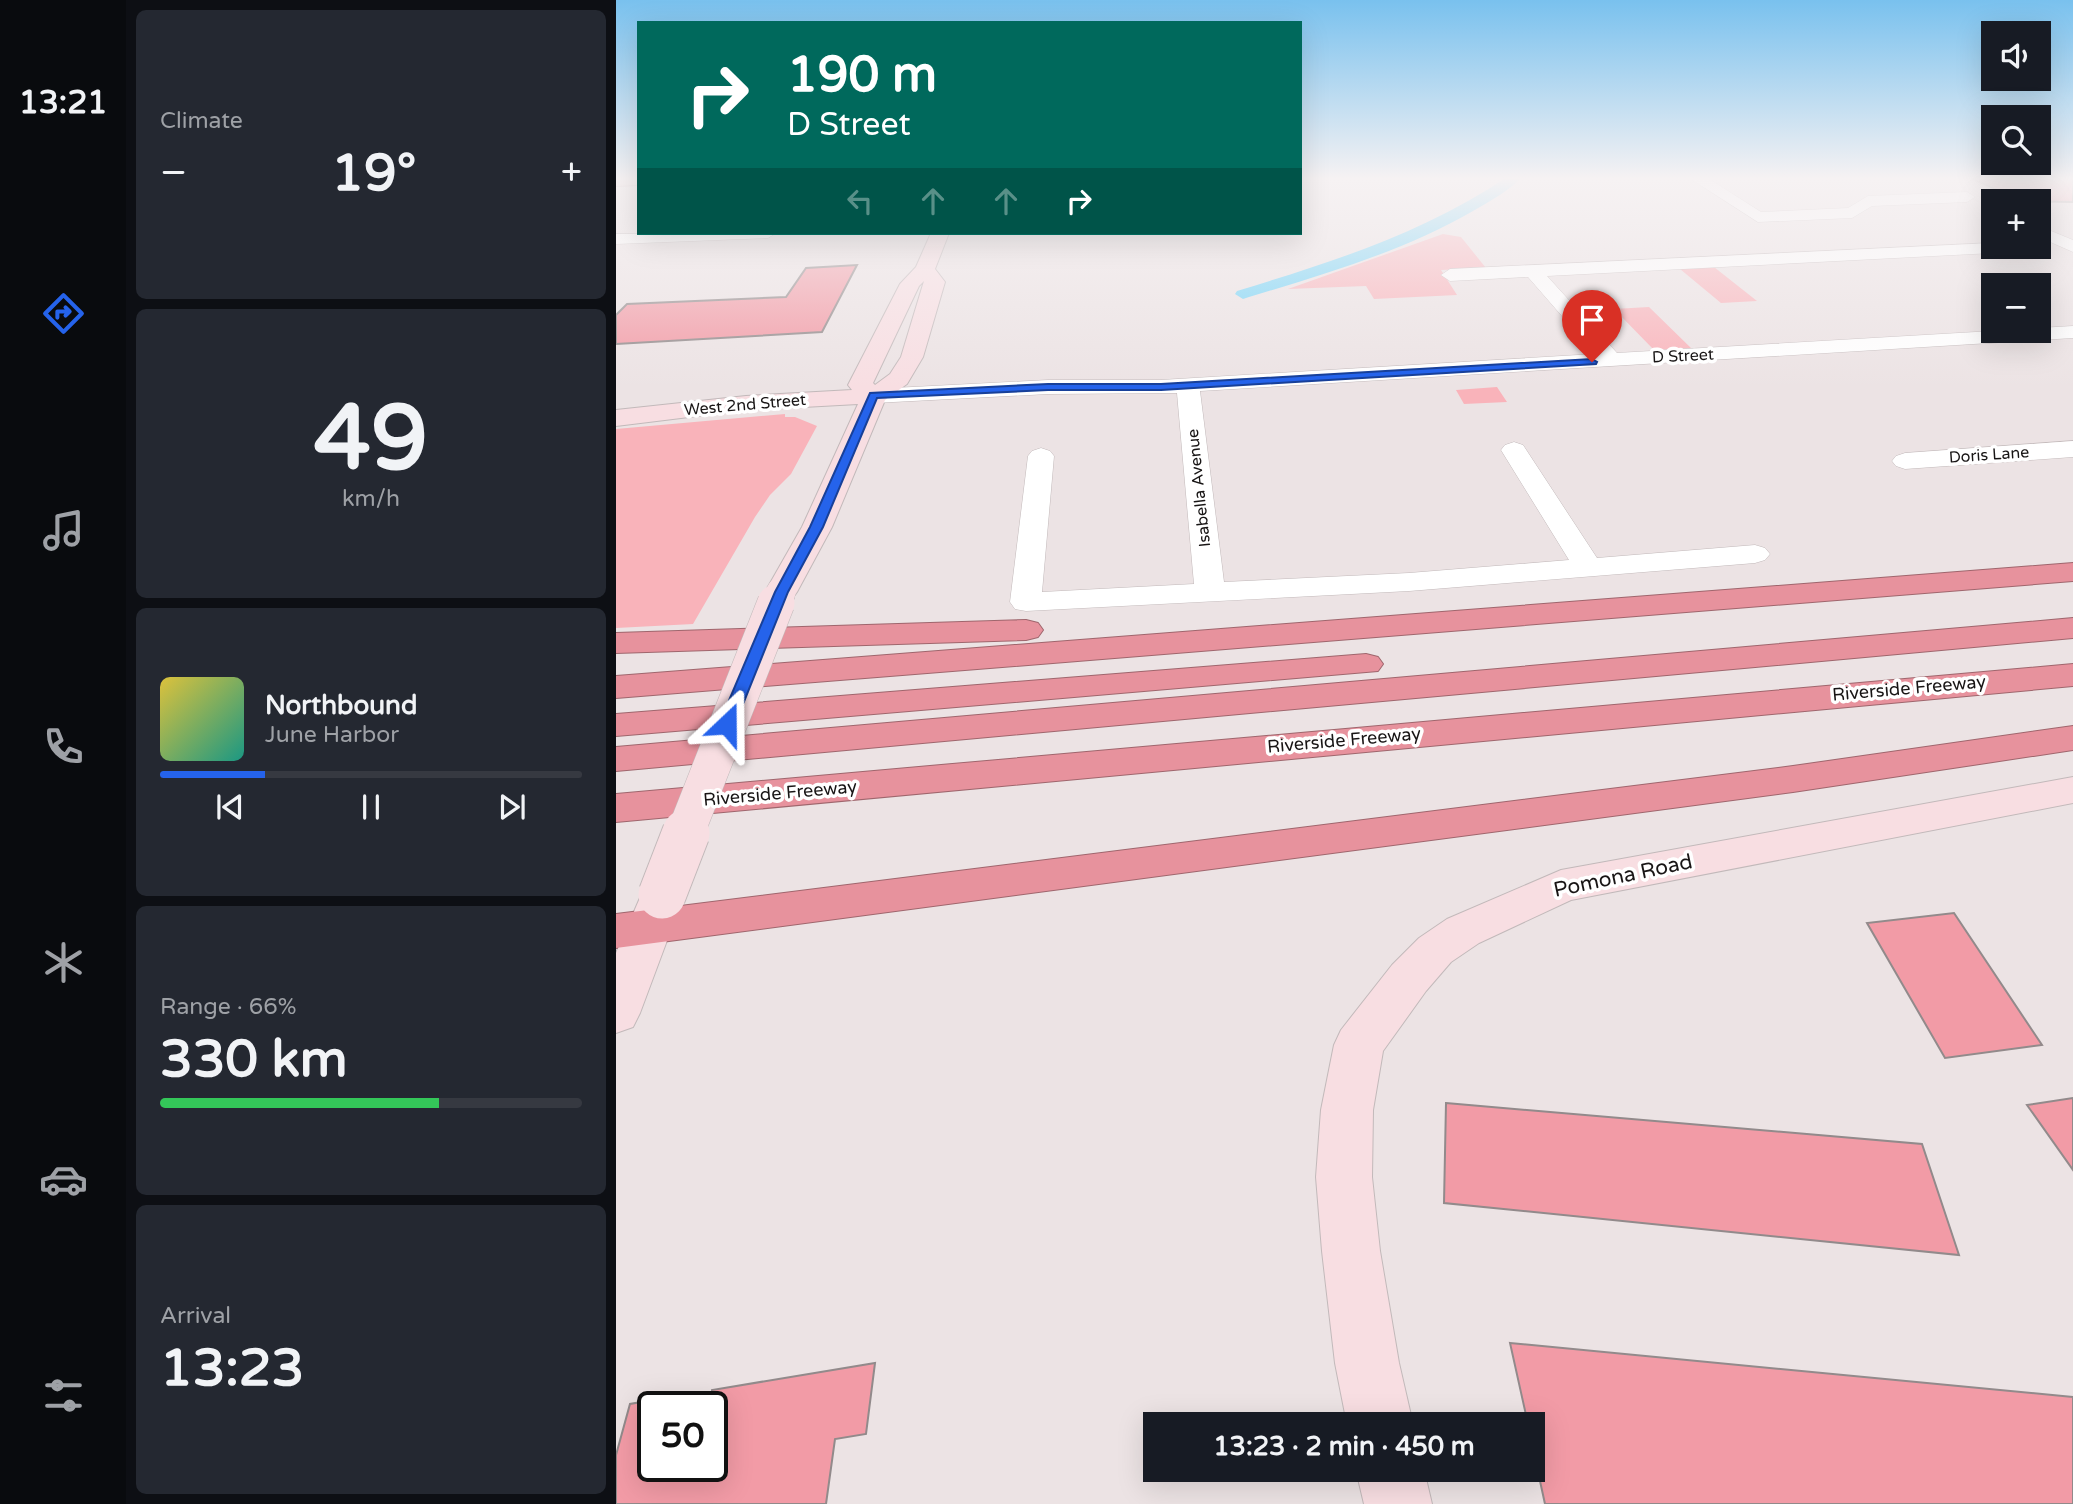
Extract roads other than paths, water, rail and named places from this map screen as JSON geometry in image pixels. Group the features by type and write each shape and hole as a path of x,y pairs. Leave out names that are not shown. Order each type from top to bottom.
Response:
{"highway":[{"path":"616,687 2073,572"},
{"path":"616,725 2073,605"},
{"path":"616,759 2073,628"},
{"path":"616,643 1078,629 1163,643"},
{"name":"Riverside Freeway","path":"616,808 2073,675"},
{"path":"643,918 1781,781 2073,738"}],"main road":[{"path":"874,396 860,385 910,284 925,269 934,247"},
{"path":"616,1013 643,918 781,592 817,527 874,396 899,379 912,357 935,282 925,269"},
{"name":"West 2nd Street","path":"616,418 746,403 874,396"},
{"name":"Pomona Road","path":"1378,1412 1365,1352 1349,1227 1344,1177 1347,1110 1359,1045 1409,978 1435,950 1463,930 1561,886 2073,790"},
{"path":"1393,1482 1398,1504"}],"street":[{"path":"1450,275 1981,248"},
{"path":"1532,270 1612,360"},
{"name":"D Street","path":"874,396 1048,387 1188,386 2073,332"},
{"name":"Isabella Avenue","path":"1188,386 1210,591"},
{"name":"Doris Lane","path":"1905,461 2073,449"},
{"path":"1514,450 1588,567"},
{"path":"1041,456 1026,602 1409,582 1755,554"}],"waterway":[{"path":"1243,294 1384,247"}]}
